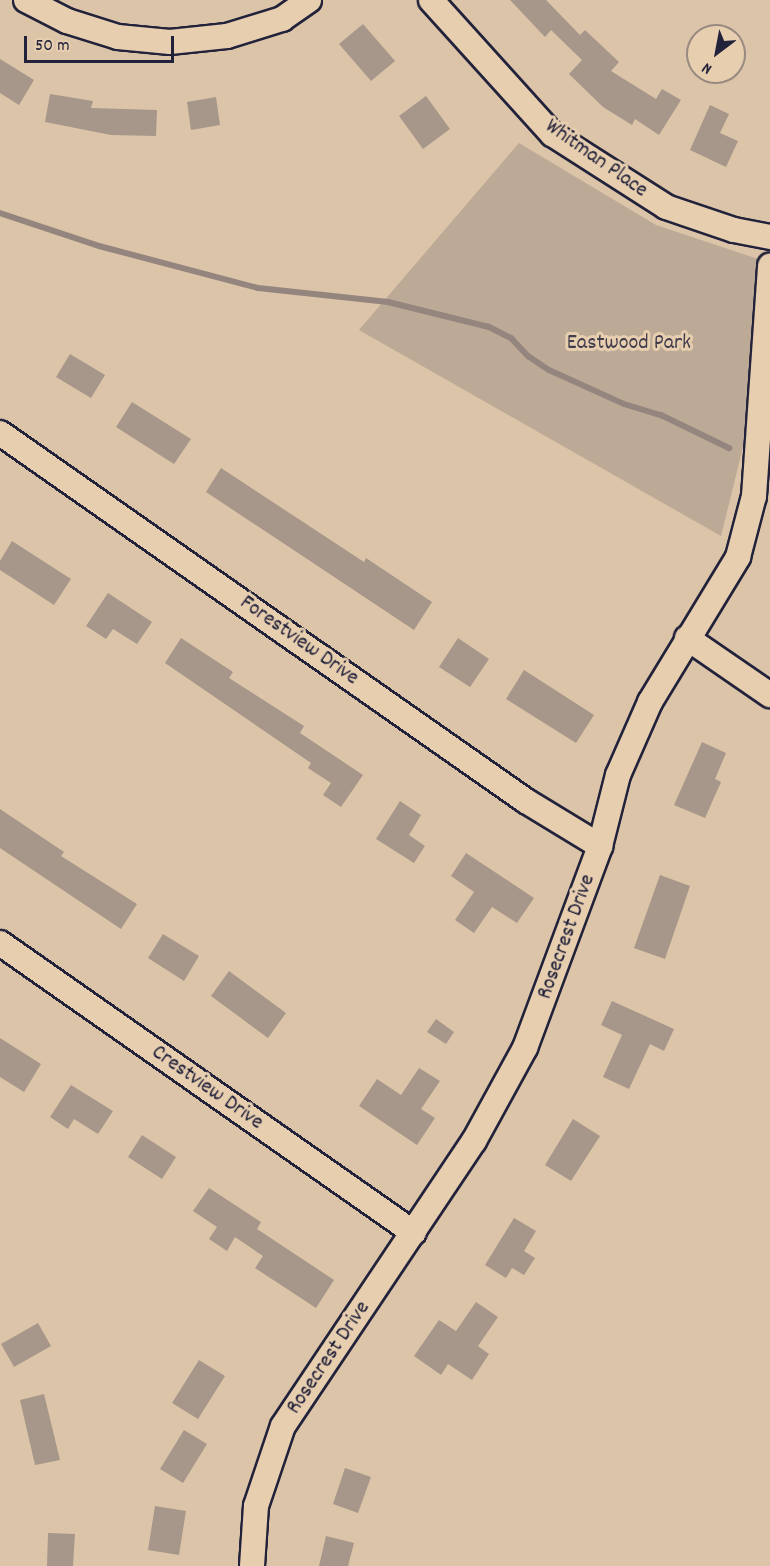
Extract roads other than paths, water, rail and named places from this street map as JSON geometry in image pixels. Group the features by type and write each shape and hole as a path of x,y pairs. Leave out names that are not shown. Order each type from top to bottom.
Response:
{"street":[{"path":"26,0 67,21 117,36 170,42 227,36 282,18 309,0"},
{"name":"Whitman Place","path":"431,0 552,134 666,207 734,230 770,237"},
{"name":"Rosecrest Drive","path":"252,1566 255,1506 284,1426 474,1141 525,1048 600,846 618,775 650,702 738,557 754,496 770,266"},
{"name":"Forestview Drive","path":"0,433 526,801 600,846"},
{"path":"687,638 770,695"},
{"name":"Crestview Drive","path":"0,943 414,1233"}],"waterway":[{"path":"0,213 99,246 258,288 388,302 489,327 511,338 528,356 549,370 624,404 661,415 729,448"}],"park label":[{"name":"Eastwood Park","path":"629,344"}]}
